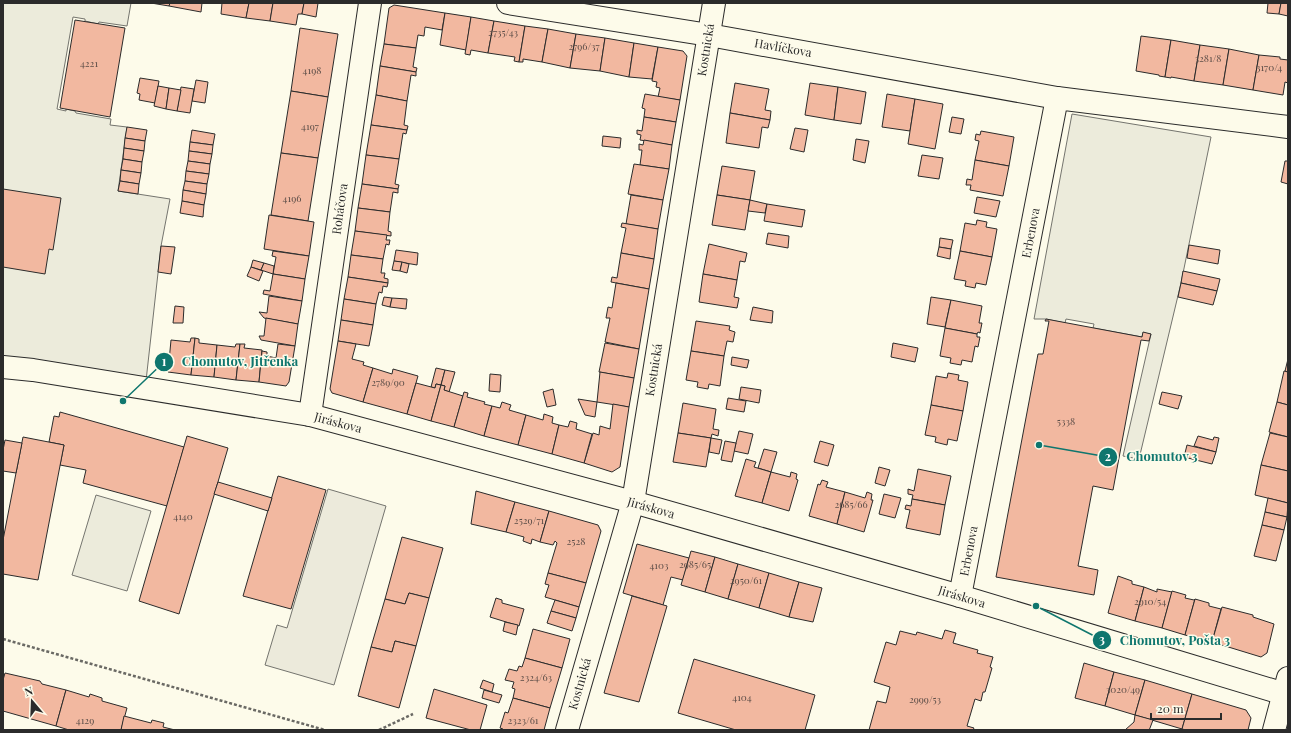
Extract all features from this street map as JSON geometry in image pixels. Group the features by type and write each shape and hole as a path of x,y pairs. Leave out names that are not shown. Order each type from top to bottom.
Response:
{"street":[{"name":"Roháčova","path":"310,415 370,3"},
{"name":"Havlíčkova","path":"508,3 709,35 1057,98"},
{"name":"Kostnická","path":"567,730 633,502 714,3"},
{"path":"1057,98 1288,127"},
{"name":"Erbenova","path":"960,596 1057,98"},
{"name":"Jiráskova","path":"3,367 41,371 310,415 633,502 1287,689"},
{"path":"1274,730 1287,689"}],"path":[{"path":"3,639 325,730"},
{"path":"379,730 413,714"}],"shaded area":[{"path":"3,3 131,3 127,26 99,22 98,24 85,21 85,19 73,17 57,109 66,111 66,109 75,111 76,113 111,119 110,125 127,127 118,191 170,199 161,246 146,381 3,359"},
{"path":"1072,114 1211,137 1181,283 1139,459 1123,456 1151,334 1143,333 1142,337 1093,328 1094,324 1066,319 1065,323 1046,319 1034,319"},
{"path":"328,489 386,506 334,685 265,665 277,625 287,628"},
{"path":"96,495 151,511 127,591 72,575"}],"building":[{"path":"151,3 170,3 169,6"},
{"path":"170,3 202,3 201,12 169,6"},
{"path":"222,3 249,3 246,18 221,14"},
{"path":"249,3 273,3 270,21 246,18"},
{"path":"273,3 304,3 302,14 298,14 296,25 270,21"},
{"path":"304,3 318,3 316,17 302,14"},
{"path":"1268,3 1281,3 1279,14 1267,13"},
{"path":"1281,3 1288,3 1288,16 1279,14"},
{"path":"394,5 445,13 442,30 425,27 424,36 418,35 416,48 384,44 389,8"},
{"path":"445,13 471,17 466,50 440,45"},
{"path":"471,17 494,21 488,53 471,50 470,55 465,54"},
{"path":"75,20 125,28 110,117 60,108"},
{"path":"494,21 525,26 519,62 514,61 515,57 488,53"},
{"path":"525,26 548,29 542,62 523,59 523,62 519,62"},
{"path":"300,28 338,34 328,97 291,91"},
{"path":"548,29 576,34 570,68 542,62"},
{"path":"576,34 605,38 600,71 570,68"},
{"path":"1141,36 1171,40 1165,77 1136,71"},
{"path":"605,38 634,43 629,77 600,71"},
{"path":"1171,40 1200,45 1194,81 1165,77"},
{"path":"634,43 658,47 652,79 629,77"},
{"path":"384,44 416,48 413,67 417,68 416,72 380,66"},
{"path":"1200,45 1229,49 1223,85 1194,81"},
{"path":"658,47 683,51 687,56 680,100 658,97 660,88 656,87 657,82 652,81"},
{"path":"1229,49 1259,55 1253,90 1223,85"},
{"path":"1259,55 1280,57 1280,59 1288,60 1288,83 1285,82 1283,95 1253,90"},
{"path":"380,66 416,72 416,76 411,75 407,101 376,95"},
{"path":"140,78 159,81 155,103 139,100 140,94 137,93"},
{"path":"196,80 208,82 205,103 192,101"},
{"path":"735,83 769,89 765,110 771,111 770,120 730,113"},
{"path":"810,83 838,87 834,120 805,115"},
{"path":"158,86 169,88 166,109 154,106"},
{"path":"181,87 194,89 190,113 177,111"},
{"path":"838,87 866,92 861,124 834,120"},
{"path":"169,88 181,90 177,111 166,109"},
{"path":"291,91 328,97 318,158 281,153"},
{"path":"645,94 680,100 676,122 644,117 645,109 642,108"},
{"path":"887,94 915,99 910,131 882,127"},
{"path":"376,95 407,101 404,125 408,126 407,130 371,125"},
{"path":"915,99 943,104 935,149 908,144"},
{"path":"730,113 770,120 768,128 762,127 759,148 726,143"},
{"path":"644,117 676,122 672,145 640,140 641,135 637,134 637,130 642,131"},
{"path":"952,117 964,119 961,134 949,132"},
{"path":"371,125 407,130 406,134 403,133 399,159 366,155"},
{"path":"127,127 147,130 145,141 125,138"},
{"path":"795,128 808,130 804,152 790,149"},
{"path":"192,130 215,134 213,145 190,142"},
{"path":"981,131 1014,137 1009,166 975,160 979,141 975,140 976,134 980,135"},
{"path":"603,136 621,138 620,148 602,146"},
{"path":"125,138 145,141 144,151 124,148"},
{"path":"856,139 869,141 865,163 853,160"},
{"path":"644,140 672,145 669,169 640,165 642,150 639,150 639,144 643,145"},
{"path":"190,142 213,145 212,154 189,151"},
{"path":"124,148 144,151 142,162 123,159"},
{"path":"189,151 212,154 210,164 188,161"},
{"path":"281,153 318,158 308,221 271,215"},
{"path":"366,155 399,159 395,184 399,185 398,189 362,184"},
{"path":"922,155 943,158 939,179 918,176"},
{"path":"123,159 142,162 141,173 121,170"},
{"path":"975,160 1009,166 1003,196 970,190 971,185 966,185 967,179 972,180"},
{"path":"188,161 210,164 209,174 186,171"},
{"path":"1285,161 1288,161 1288,184 1281,182"},
{"path":"634,164 669,169 663,200 628,194"},
{"path":"722,166 755,171 750,200 717,195"},
{"path":"121,170 141,173 139,184 120,181"},
{"path":"186,171 209,174 207,184 185,181"},
{"path":"120,181 139,184 138,194 118,191"},
{"path":"185,181 207,184 206,194 183,190"},
{"path":"362,184 398,189 398,193 393,192 390,212 358,208"},
{"path":"3,189 61,198 53,250 49,249 45,274 3,267"},
{"path":"183,190 206,194 204,205 182,201"},
{"path":"631,195 663,200 658,229 626,224"},
{"path":"717,195 750,200 745,230 712,225"},
{"path":"977,197 1000,201 996,217 974,213"},
{"path":"750,200 767,204 765,213 748,211"},
{"path":"182,201 204,205 203,217 180,213"},
{"path":"767,204 805,210 802,227 764,221"},
{"path":"358,208 390,212 388,231 391,232 391,236 355,231"},
{"path":"269,215 314,222 309,256 264,249"},
{"path":"977,220 987,222 986,227 997,229 992,257 960,251 965,223 976,225"},
{"path":"622,223 658,229 654,259 621,253 626,228 621,227"},
{"path":"355,231 387,235 386,240 390,240 389,245 386,244 383,259 351,255"},
{"path":"768,233 789,236 788,248 766,244"},
{"path":"940,238 953,240 951,249 939,247"},
{"path":"709,244 747,253 745,262 740,261 737,280 703,274"},
{"path":"1189,245 1220,250 1218,264 1187,258"},
{"path":"161,246 175,247 171,274 158,272"},
{"path":"939,247 951,249 950,259 937,256"},
{"path":"396,250 418,253 417,265 394,261"},
{"path":"273,251 309,256 305,279 273,274 276,257 272,256"},
{"path":"960,251 992,257 986,285 976,283 975,288 965,286 966,281 954,279"},
{"path":"621,253 654,259 649,289 611,282 612,277 617,278"},
{"path":"351,255 383,259 381,273 385,273 384,278 388,279 388,283 348,277"},
{"path":"253,260 264,263 261,270 251,267"},
{"path":"394,261 402,262 400,271 392,270"},
{"path":"402,262 409,264 407,273 400,271"},
{"path":"264,263 274,266 273,274 261,270"},
{"path":"251,267 263,271 259,281 247,276"},
{"path":"1183,271 1220,279 1217,291 1181,283"},
{"path":"273,274 305,279 302,301 263,294 264,290 270,291"},
{"path":"703,274 737,280 734,297 739,298 737,308 699,302"},
{"path":"348,277 388,283 387,287 383,286 382,293 379,292 376,304 344,299"},
{"path":"616,283 649,289 639,349 605,342 610,318 606,318 608,307 612,308"},
{"path":"1181,283 1217,291 1213,305 1178,297"},
{"path":"269,296 302,301 298,324 264,318 259,312 267,313"},
{"path":"384,297 392,298 390,307 382,305"},
{"path":"931,297 951,300 945,327 927,324"},
{"path":"392,298 407,299 406,309 390,307"},
{"path":"344,299 376,304 373,325 341,320"},
{"path":"951,300 982,306 979,323 982,323 980,333 978,332 977,334 945,328"},
{"path":"175,306 184,307 183,323 173,323"},
{"path":"753,307 773,311 772,323 750,320"},
{"path":"266,318 298,324 295,346 261,340 259,336 264,336"},
{"path":"1046,319 1142,337 1143,332 1151,334 1149,341 1141,340 1113,490 1093,486 1078,566 1098,570 1094,595 996,577 1038,354 1043,354 1049,321 1045,321"},
{"path":"341,320 373,325 369,346 338,341"},
{"path":"696,321 730,326 729,330 735,332 733,342 727,341 724,356 691,351"},
{"path":"945,328 977,334 977,337 980,337 978,347 975,346 972,362 962,360 961,365 950,363 951,358 940,356"},
{"path":"191,338 195,338 191,375 168,372 171,340 190,342"},
{"path":"195,338 199,339 199,343 217,345 214,377 191,375"},
{"path":"338,341 356,344 352,359 364,362 363,365 373,368 363,402 332,393 330,389"},
{"path":"605,343 639,349 634,378 599,372"},
{"path":"893,343 918,348 915,362 891,357"},
{"path":"236,344 240,344 236,380 214,377 217,345 235,347"},
{"path":"240,344 245,344 244,348 262,350 259,382 236,380"},
{"path":"278,344 295,346 289,382 286,386 259,382 262,351 267,352 267,356 276,358"},
{"path":"691,351 724,356 720,386 709,384 708,389 697,387 698,382 686,380"},
{"path":"732,357 749,360 747,368 731,365"},
{"path":"1288,359 1288,372 1285,371"},
{"path":"373,368 392,374 393,369 418,376 407,414 363,402"},
{"path":"436,368 445,370 441,385 436,384 435,388 431,387"},
{"path":"445,370 455,372 449,392 444,390 445,386 441,385"},
{"path":"1284,371 1288,372 1288,405 1277,402"},
{"path":"600,372 634,378 629,407 597,402"},
{"path":"948,373 959,375 958,380 968,382 963,411 931,405 936,376 947,378"},
{"path":"490,374 501,375 500,392 489,391"},
{"path":"416,383 435,388 436,384 441,385 431,421 407,414"},
{"path":"441,385 445,386 444,390 463,396 454,427 431,421"},
{"path":"741,387 761,390 759,403 739,399"},
{"path":"553,389 556,405 547,407 543,392"},
{"path":"464,392 468,393 467,397 485,402 484,404 492,406 484,436 454,427"},
{"path":"1162,392 1182,396 1178,409 1159,404"},
{"path":"728,398 746,401 744,412 726,409"},
{"path":"578,399 597,402 595,417 585,415"},
{"path":"502,402 511,405 509,410 526,415 518,445 484,436 492,406 500,408"},
{"path":"1277,402 1288,405 1288,437 1269,432"},
{"path":"683,403 716,409 713,429 719,430 718,436 712,434 711,438 678,433"},
{"path":"613,404 629,407 620,467 612,472 584,463 593,433 599,435 600,426 610,429"},
{"path":"931,405 963,411 957,441 948,439 947,445 935,442 936,437 925,435"},
{"path":"60,412 184,447 167,506 83,483 86,470 60,465 64,445 49,442 54,416 59,417"},
{"path":"544,414 553,417 552,423 559,425 552,454 518,445 526,415 543,420"},
{"path":"570,421 577,423 576,429 592,434 584,463 552,454 559,425 568,427"},
{"path":"739,431 753,434 748,454 734,451"},
{"path":"678,433 711,438 706,467 673,462"},
{"path":"1270,433 1288,437 1288,471 1261,465"},
{"path":"187,436 228,448 179,614 139,601"},
{"path":"1198,436 1213,440 1214,437 1219,438 1216,452 1194,446"},
{"path":"23,437 64,445 38,580 3,574 3,540"},
{"path":"711,438 722,440 719,454 709,452"},
{"path":"5,440 22,443 16,473 3,471 3,450"},
{"path":"725,441 736,443 732,462 721,460"},
{"path":"820,441 834,445 828,466 814,462"},
{"path":"1187,445 1216,452 1212,464 1184,457"},
{"path":"764,449 777,452 771,472 758,468"},
{"path":"746,459 756,462 754,467 771,472 762,503 735,496"},
{"path":"1261,465 1288,471 1288,503 1255,495"},
{"path":"879,467 890,470 885,486 875,483"},
{"path":"918,469 951,476 945,505 912,499 913,495 908,494 908,489 914,491"},
{"path":"771,472 790,477 791,472 797,474 796,479 798,480 789,511 762,503"},
{"path":"278,476 326,490 291,609 243,596"},
{"path":"822,480 828,482 826,487 845,492 837,524 809,516 818,484 820,485"},
{"path":"218,482 272,498 268,511 214,494"},
{"path":"476,491 515,502 506,532 471,524"},
{"path":"845,492 865,498 867,492 872,494 871,500 873,500 864,532 837,524"},
{"path":"884,494 901,498 895,518 879,514"},
{"path":"1268,498 1288,503 1287,517 1265,512"},
{"path":"912,499 945,505 940,535 906,528 910,510 905,509 906,505 911,506"},
{"path":"515,502 549,511 540,542 532,539 531,544 523,541 524,537 506,532"},
{"path":"549,511 598,525 601,531 586,583 548,573 557,543 555,541 553,545 540,542"},
{"path":"1265,512 1287,517 1284,530 1262,525"},
{"path":"1262,525 1284,530 1276,561 1254,556"},
{"path":"402,537 443,548 429,598 409,593 405,604 385,599"},
{"path":"637,544 689,558 683,580 671,577 663,605 623,593"},
{"path":"691,551 715,557 705,592 681,585"},
{"path":"715,557 738,564 728,599 705,592"},
{"path":"738,564 769,573 759,608 728,599"},
{"path":"548,573 586,583 579,607 545,597 549,585 545,584"},
{"path":"769,573 799,582 789,617 759,608"},
{"path":"1118,576 1132,581 1132,584 1144,587 1135,621 1108,613"},
{"path":"799,582 822,588 813,622 789,617"},
{"path":"1144,587 1157,592 1157,589 1172,592 1162,628 1135,621"},
{"path":"1172,591 1186,595 1185,598 1195,599 1185,635 1162,628"},
{"path":"409,593 429,598 416,646 395,641 392,652 371,647 385,599 405,604"},
{"path":"632,596 667,606 639,702 604,693"},
{"path":"496,598 502,600 502,603 524,609 519,626 490,617"},
{"path":"1195,599 1209,603 1209,606 1221,609 1212,642 1185,635"},
{"path":"555,600 579,607 576,618 551,611"},
{"path":"1222,607 1253,615 1253,617 1274,624 1267,653 1261,657 1212,642"},
{"path":"551,611 576,618 572,631 547,623"},
{"path":"505,622 518,625 516,635 503,631"},
{"path":"533,629 570,639 562,668 525,658"},
{"path":"945,630 956,633 953,643 978,650 977,653 993,657 990,667 992,668 985,692 983,692 981,701 975,699 967,726 974,728 973,730 869,730 877,701 886,703 890,687 874,682 886,642 896,645 900,631 916,635 917,632 942,639"},
{"path":"395,641 416,646 399,708 358,696 371,647 392,652"},
{"path":"525,658 562,668 550,708 513,698 515,689 512,688 514,682 505,680 509,669 517,671 519,666 522,667"},
{"path":"694,659 815,695 805,730 736,730 678,713"},
{"path":"1084,663 1114,672 1105,706 1075,698"},
{"path":"1114,672 1145,680 1135,715 1105,706"},
{"path":"5,673 40,681 42,684 66,690 56,726 3,711 3,680"},
{"path":"483,680 494,684 492,692 480,688"},
{"path":"1145,680 1192,694 1182,729 1135,715"},
{"path":"434,689 487,705 480,730 471,730 426,718"},
{"path":"66,690 89,697 90,694 102,698 102,701 127,708 121,730 69,730 56,726"},
{"path":"484,690 502,695 499,703 482,698"},
{"path":"1192,694 1246,710 1251,718 1248,730 1182,729"},
{"path":"513,698 550,708 544,730 503,730 500,728 505,712 508,713"},
{"path":"1135,715 1153,720 1149,730 1125,730 1134,722"},
{"path":"124,716 151,723 152,720 164,723 163,727 175,730 121,730"}],"place":[{"name":"Chomutov, Jitřenka","path":"123,401"},
{"name":"Chomutov 3","path":"1039,445"},
{"name":"Chomutov, Pošta 3","path":"1036,606"}]}
